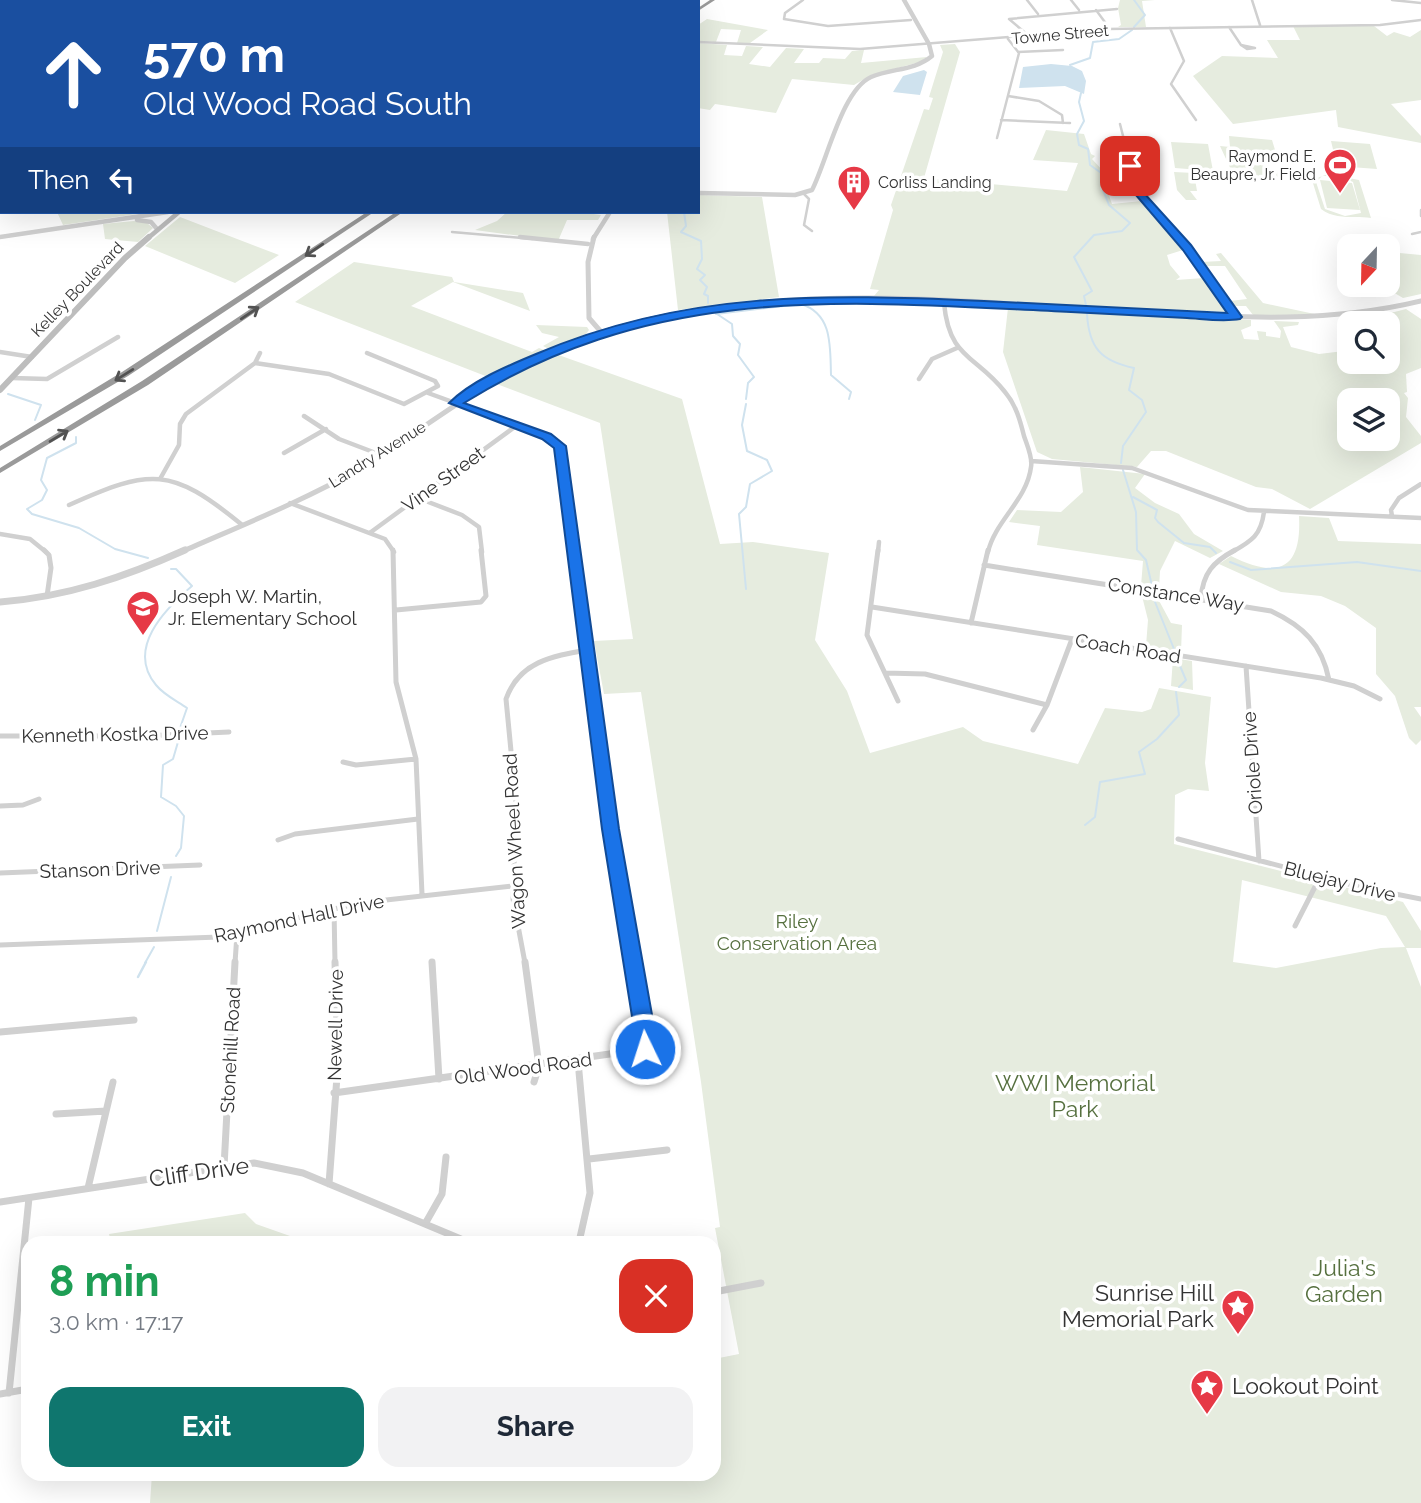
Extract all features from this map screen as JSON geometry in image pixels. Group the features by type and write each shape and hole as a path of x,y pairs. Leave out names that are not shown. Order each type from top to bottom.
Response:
{"highway":[{"path":"0,449 125,374 368,214"},
{"path":"0,471 138,387 397,214"}],"main road":[{"name":"Kelley Boulevard","path":"0,390 157,229 176,214"}],"street":[{"path":"803,0 785,13 784,19 798,23 836,24 911,20"},
{"path":"700,193 804,194 815,186 860,84 873,77 926,62 933,53 911,20 904,0"},
{"path":"1027,0 1039,14"},
{"path":"1071,0 1079,10"},
{"path":"1252,0 1260,25"},
{"path":"1392,0 1421,2"},
{"path":"1031,37 1009,19 1079,10 1117,9"},
{"path":"1096,10 1110,29"},
{"name":"Towne Street","path":"700,42 860,49 1110,29 1380,25 1421,20"},
{"path":"1229,26 1241,45"},
{"path":"1170,28 1184,61 1171,80 1171,87 1196,120"},
{"path":"997,138 1018,52 1008,38"},
{"path":"1018,52 1063,50"},
{"path":"1008,96 1049,105 1062,115 1063,123"},
{"path":"1001,120 1070,123"},
{"path":"1120,124 1138,191 1187,248 1236,317"},
{"path":"804,194 809,199 804,225 812,231"},
{"path":"1421,210 1421,216"},
{"path":"0,237 156,214"},
{"path":"601,333 589,318 588,244 608,214"},
{"path":"127,219 150,222 157,229"},
{"path":"452,232 470,232 544,243 588,244"},
{"path":"1412,234 1421,232"},
{"name":"Landry Avenue","path":"0,602 46,599 118,580 337,481 507,371 601,333 678,313 750,303 843,298 1236,317 1336,318 1381,312 1421,301"},
{"path":"944,303 948,332 957,348 1005,391 1017,411 1031,461 1027,484 991,538 971,623"},
{"path":"12,378 44,380 118,337"},
{"path":"919,379 932,359 957,348"},
{"path":"0,352 32,356"},
{"path":"160,480 179,445 180,424 186,414 255,363 260,353"},
{"path":"255,363 334,376 406,404 428,393 438,384 367,353"},
{"path":"428,393 547,436 560,446 587,650"},
{"path":"304,416 339,439 381,455"},
{"name":"Vine Street","path":"371,532 516,426"},
{"path":"284,453 326,429"},
{"path":"1031,461 1132,468 1234,506 1264,512 1421,518"},
{"path":"69,505 116,485 160,480 195,488 241,524"},
{"path":"1392,516 1391,510 1399,498 1421,484"},
{"path":"396,610 470,604 481,601 486,596 479,527 462,515 418,498"},
{"path":"290,503 371,532 385,539 395,553 396,682 416,759 422,894"},
{"path":"1201,598 1202,576 1208,567 1257,537 1262,529 1264,512"},
{"path":"0,534 30,539 49,555 51,568 46,599"},
{"path":"879,542 869,644 898,701"},
{"name":"Constance Way","path":"984,565 1271,611 1302,626 1315,638 1327,663 1329,680"},
{"name":"Coach Road","path":"872,607 1329,680 1369,691 1380,699"},
{"path":"1033,730 1047,705 1072,639"},
{"name":"Wagon Wheel Road","path":"534,1082 539,1066 533,1004 519,941 513,886 516,803 508,692 524,670 538,661 587,650"},
{"name":"Old Wood Road","path":"334,1093 635,1053 645,1049 646,1041 611,829 587,650"},
{"name":"Oriole Drive","path":"1246,666 1259,861"},
{"path":"885,673 925,674 1047,705"},
{"name":"Kenneth Kostka Drive","path":"0,736 136,737 229,732"},
{"path":"343,762 365,765 416,759"},
{"path":"0,806 23,805 39,799"},
{"path":"278,840 295,834 418,819"},
{"name":"Bluejay Drive","path":"1178,839 1320,877 1421,900"},
{"name":"Stanson Drive","path":"0,873 200,865"},
{"path":"1295,926 1320,877"},
{"name":"Raymond Hall Drive","path":"0,945 237,934 334,908 422,894 513,886"},
{"name":"Newell Drive","path":"328,1184 338,1063 334,908"},
{"name":"Stonehill Road","path":"223,1167 237,934"},
{"path":"432,961 439,1079"},
{"path":"0,1032 134,1020"},
{"path":"578,1061 589,1159 588,1214 581,1236"},
{"path":"88,1188 113,1082"},
{"path":"56,1114 106,1111"},
{"path":"589,1159 667,1150"},
{"path":"425,1224 442,1195 446,1157"},
{"name":"Cliff Drive","path":"0,1202 223,1167 274,1165 328,1184 454,1236"},
{"path":"24,1236 29,1198"},
{"path":"4,1393 21,1260"},
{"path":"721,1291 761,1283"}],"green space":[{"path":"1120,0 1155,0 1142,1 1146,27 1118,27 1121,25 1118,8"},
{"path":"707,19 768,30 750,43 737,43 741,30 721,29 716,42 700,41 700,24"},
{"path":"1293,26 1374,26 1387,36 1394,32 1410,37 1421,30 1421,100 1391,104 1421,136 1421,143 1338,127 1336,110 1233,124 1193,76 1222,56 1278,58 1267,40 1300,40"},
{"path":"700,43 727,45 724,55 742,56 746,46 763,47 749,64 770,67 786,48 804,49 794,63 819,63 823,58 845,59 852,51 864,50 861,63 927,57 920,62 871,75 854,85 792,79 776,113 715,104 710,110 700,108"},
{"path":"955,44 960,52 924,178 1067,191 1078,163 1033,160 1046,130 1084,134 1091,154 1095,156 1092,159 1104,172 1106,184 1113,188 1107,190 1112,204 1142,201 1183,250 1167,255 1170,265 1180,277 1176,280 1204,278 1226,312 874,296 879,290 870,289 893,210 891,205 924,109 929,110 933,98 929,97 943,52 940,45"},
{"path":"1229,136 1272,140 1279,163 1256,162 1277,171 1278,177 1233,174 1220,146 1230,147"},
{"path":"1331,141 1370,144 1377,169 1337,166"},
{"path":"1171,142 1208,144 1213,171 1175,168"},
{"path":"1174,172 1194,173 1197,191 1190,191 1197,200 1186,200 1177,190"},
{"path":"1322,176 1316,182 1325,209 1345,216 1361,213 1353,182 1341,177 1359,180 1371,218 1340,216 1327,213 1321,209 1312,180"},
{"name":"Raymond E. Beaupre, Jr. Field","path":"1320,180 1352,183 1360,210 1327,208"},
{"path":"700,195 762,197 779,297 678,310 667,214 700,214"},
{"path":"58,214 137,214 63,225"},
{"path":"505,214 601,215 598,220 567,220 558,241 475,230 497,221"},
{"path":"180,217 279,255 235,283 145,246"},
{"path":"134,221 147,223 153,228 138,242 105,239 103,224"},
{"path":"1221,253 1263,303 1324,316 1253,315 1246,306 1234,306 1230,301 1247,299 1225,266 1204,266 1201,262 1221,261 1216,254"},
{"path":"1400,253 1421,255 1421,294 1400,296"},
{"path":"354,262 452,277 454,282 523,293 530,311 453,282 411,306 532,352 539,348 544,350 488,377 295,302"},
{"path":"1008,308 1251,320 1251,326 1241,330 1244,339 1259,340 1257,331 1266,332 1266,336 1280,338 1281,331 1274,321 1299,322 1298,325 1283,327 1291,347 1319,354 1337,352 1337,374 1400,374 1398,311 1406,309 1421,319 1421,368 1406,374 1407,392 1404,393 1408,398 1406,417 1421,436 1421,443 1310,509 1272,489 1256,487 1166,451 1151,451 1137,467 1052,459 1037,452 1003,352"},
{"path":"536,325 587,327 589,330 586,334 549,349 543,346 559,337 542,333"},
{"path":"553,353 682,399 720,544 753,542 829,553 815,640 847,691 870,753 963,727 983,741 1078,764 1105,708 1142,712 1151,709 1159,688 1211,697 1205,763 1209,791 1188,789 1175,795 1174,844 1403,902 1421,931 1421,948 1406,948 1421,987 1421,1503 150,1503 152,1481 721,1481 721,1358 739,1354 721,1260 721,1236 717,1236 715,1228 720,1227 701,1082 641,692 604,694 594,641 633,639 600,423 494,383","holes":["1242,880 1386,916 1405,947 1381,948 1276,968 1233,962"]},
{"path":"1080,467 1145,474 1135,488 1155,503 1179,514 1194,534 1223,551 1210,558 1175,541 1160,571 1159,589 1141,586 1143,561 1037,545 1040,526 1009,522 1017,510 1061,512 1083,492"},
{"path":"1299,516 1329,518 1338,541 1421,544 1421,707 1414,707 1421,717 1421,740 1416,745 1409,738 1395,696 1376,674 1376,628 1345,606 1321,596 1281,592 1219,564 1231,556 1261,567 1274,568 1283,565 1291,559 1296,549"},
{"path":"1141,592 1156,595 1171,623 1182,625 1181,652 1146,646 1148,620"},
{"path":"1173,658 1192,661 1193,690 1171,686"},
{"path":"245,1213 256,1224 290,1236 110,1236"}],"water":[{"path":"1051,64 1072,66 1082,71 1086,81 1084,94 1065,86 1019,88 1023,67"},
{"path":"924,70 927,72 920,95 893,92 903,76"}],"waterway":[{"path":"1134,0 1145,15 1134,27"},
{"path":"1070,65 1090,58 1093,42 1119,39 1132,30"},
{"path":"1081,93 1079,102 1084,121 1077,134 1079,145 1088,149 1090,165 1104,175 1106,184 1103,190 1109,205 1130,223 1122,231 1094,235 1074,257 1092,291 1084,296 1086,305"},
{"path":"684,214 686,226 681,232 701,241 702,259 697,269 705,275 700,280 707,287 704,294 708,296 708,303"},
{"path":"717,314 801,304 811,309 819,315 828,333 831,375 851,392 849,399"},
{"path":"717,314 732,324 733,336 740,344 738,355 754,377 748,383 746,399"},
{"path":"1087,314 1091,336 1099,351 1113,361 1134,368 1129,390 1142,400 1146,412 1123,446 1121,463"},
{"path":"8,394 41,405 35,420"},
{"path":"746,404 742,425 747,451 767,460 772,471 750,484 746,507 739,514 746,589"},
{"path":"76,437 76,443 47,458 41,480 47,490 42,500 27,509 32,514 79,528 115,549 148,558"},
{"path":"1123,470 1136,512 1137,550 1146,560 1152,586"},
{"path":"1133,497 1157,510 1155,518 1158,522 1184,543 1210,547 1216,553"},
{"path":"1230,562 1251,570 1357,562 1421,571"},
{"path":"171,569 176,569 192,586 160,618 147,644 145,658 148,671 156,685 187,708 180,728"},
{"path":"1153,597 1174,649"},
{"path":"1177,659 1186,680 1179,687"},
{"path":"1085,825 1095,817 1100,782 1145,774 1139,752 1157,739 1179,715 1176,692"},
{"path":"176,856 181,848 184,816 176,806 161,797 163,765 173,759 178,742"},
{"path":"157,931 171,877"},
{"path":"145,963 154,947"},
{"path":"138,977 146,962"}],"place":[{"name":"Raymond E. Beaupre, Jr. Field","path":"1340,195"},
{"name":"Corliss Landing","path":"854,212"},
{"name":"Joseph W. Martin, Jr. Elementary School","path":"143,637"},
{"name":"Sunrise Hill Memorial Park","path":"1238,1336"},
{"name":"Lookout Point","path":"1207,1416"}],"route":[{"path":"645,1049 645,1026 624,918 560,446 547,436 455,403 487,382 540,355 601,333 665,316 750,303 857,299 1236,317 1187,248 1139,192 1130,166"}],"park label":[{"name":"Riley Conservation Area","path":"797,932"},
{"name":"WWI Memorial Park","path":"1075,1096"},
{"name":"Julia's Garden","path":"1344,1281"}]}
